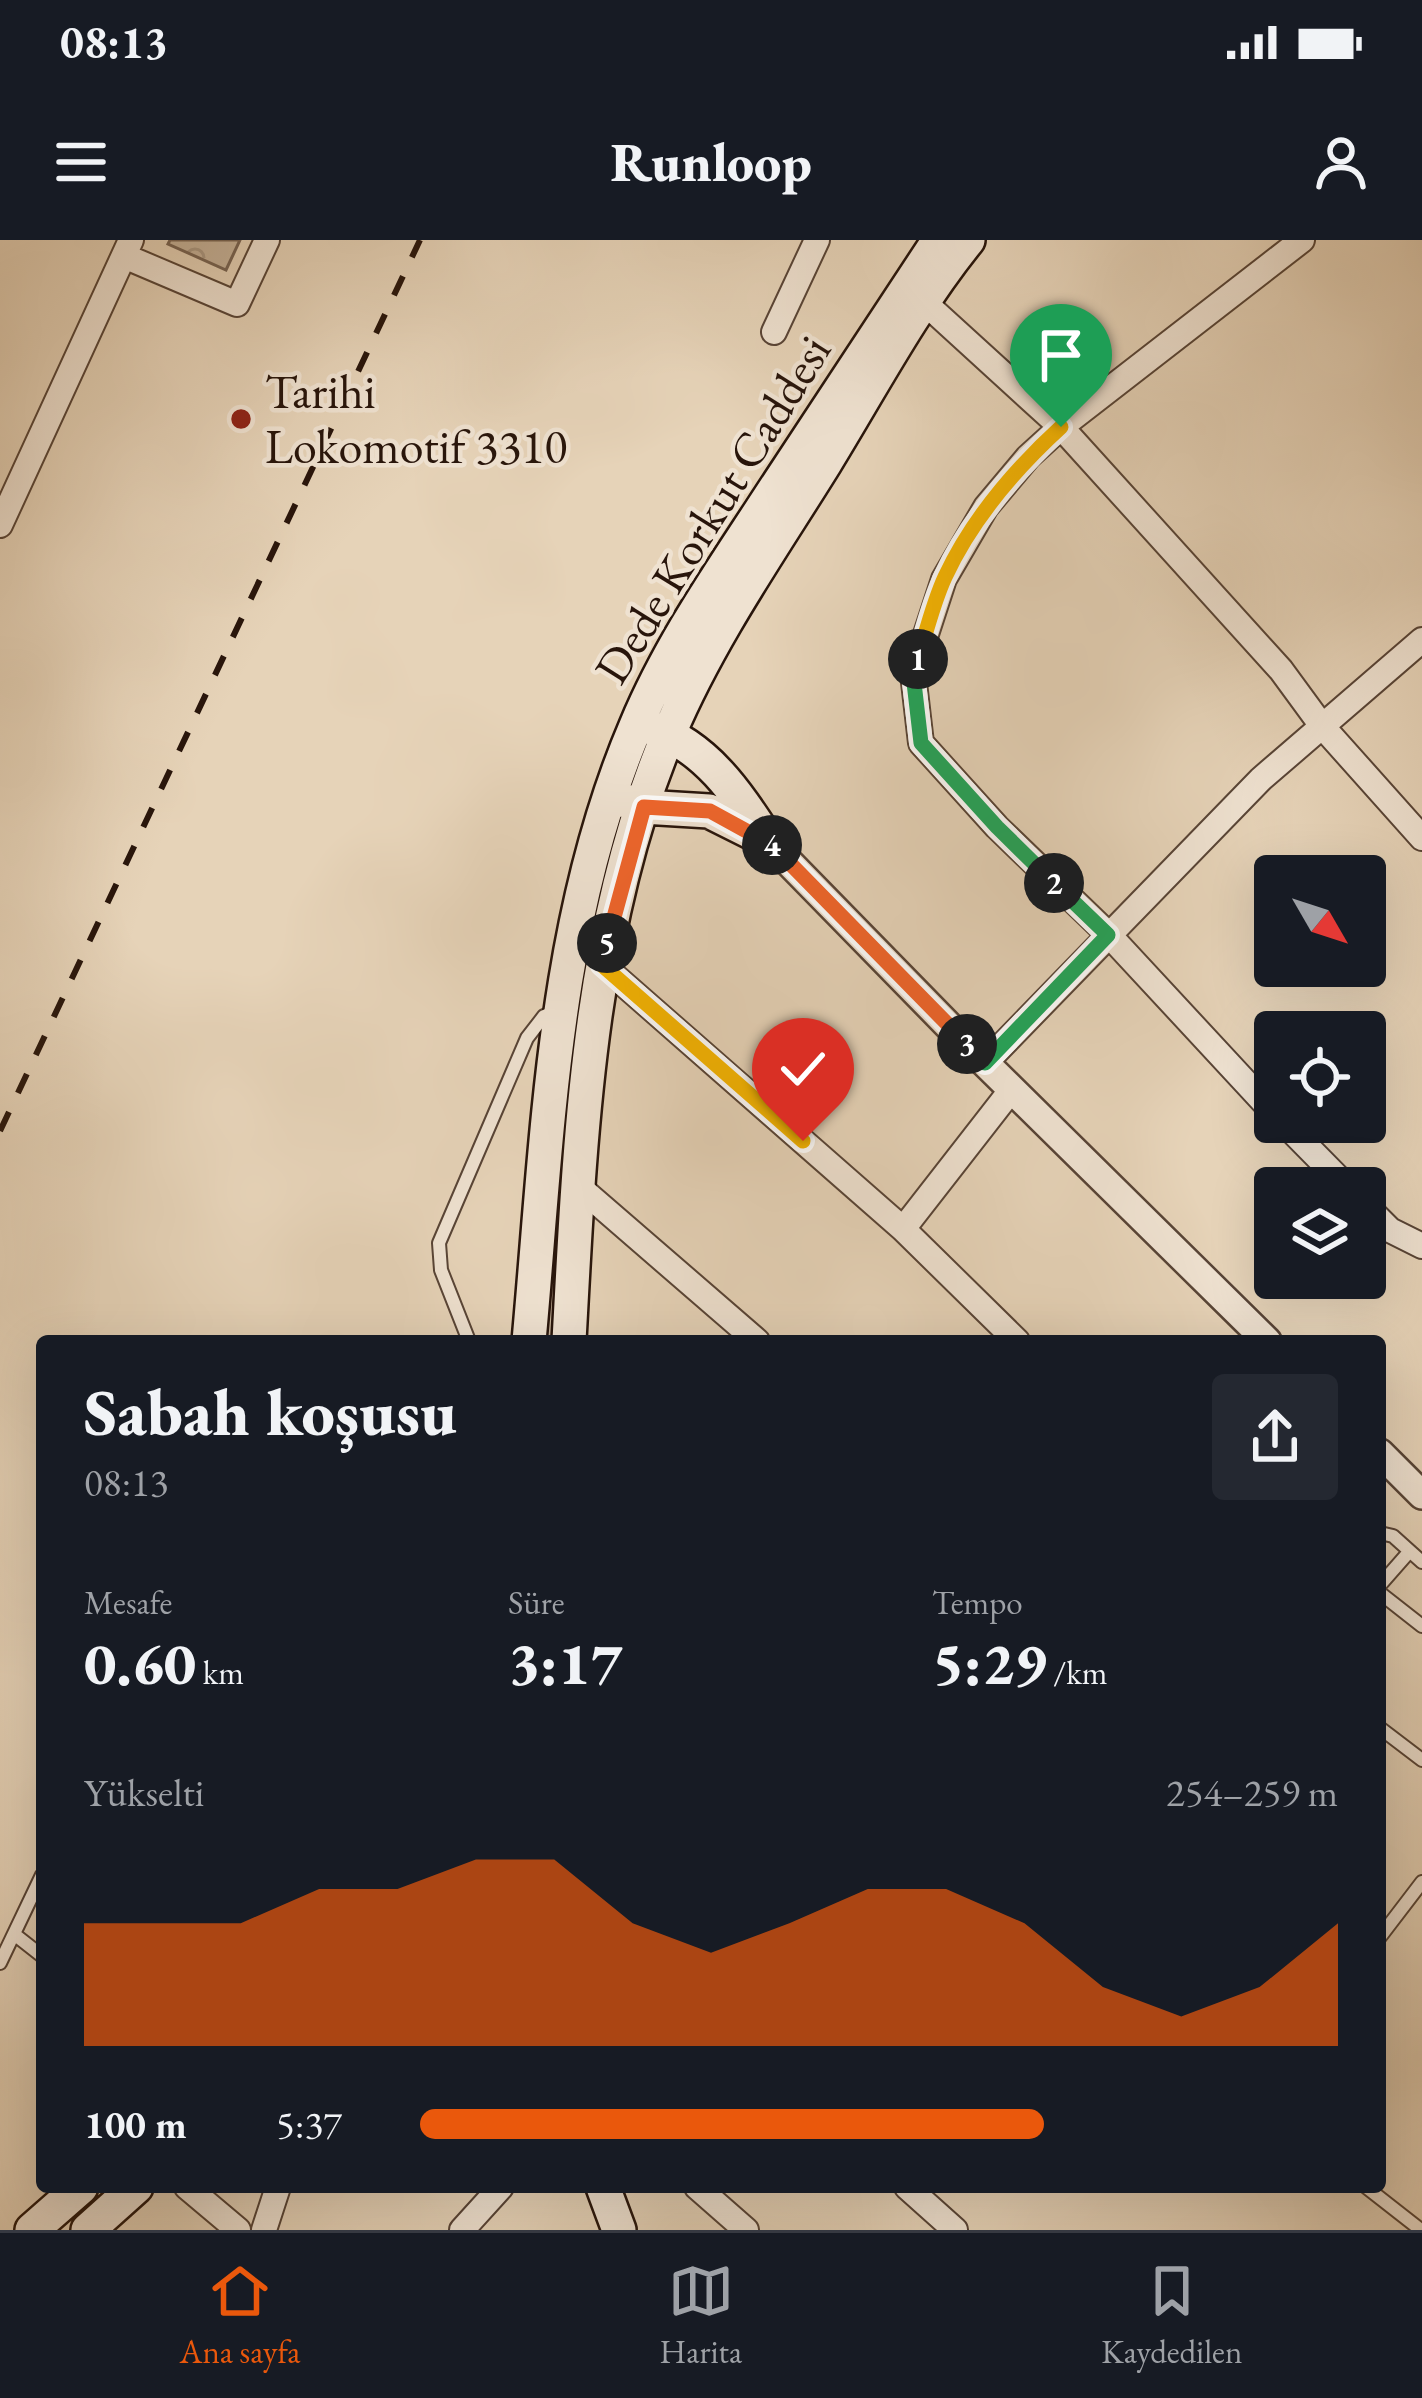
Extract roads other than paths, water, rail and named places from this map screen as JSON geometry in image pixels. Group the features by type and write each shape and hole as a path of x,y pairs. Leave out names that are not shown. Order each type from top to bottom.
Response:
{"main road":[{"name":"Dede Korkut Caddesi","path":"530,1335 561,1009 576,920 610,796 724,628 924,302 968,240"},
{"name":"Dede Korkut Caddesi","path":"569,1335 578,1186 602,965 644,807 653,728 696,610 926,247"},
{"path":"653,728 723,773 768,841"},
{"path":"610,796 644,807 710,811 768,841"},
{"path":"32,2230 74,2193"},
{"path":"88,2230 129,2193"},
{"path":"605,2193 619,2230"}],"street":[{"path":"0,525 127,248 237,304 267,240"},
{"path":"774,332 817,240"},
{"path":"1254,1091 921,743 913,674 944,579 986,506 1028,457 1302,240"},
{"path":"924,302 1061,427 1281,670 1322,726 1422,838"},
{"path":"985,1063 1261,779 1422,640"},
{"path":"768,841 1261,1335"},
{"path":"602,965 903,1229 1011,1335"},
{"path":"903,1229 1012,1089"},
{"path":"1304,1143 1327,1167"},
{"path":"578,1186 751,1335"},
{"path":"1386,1226 1422,1246"},
{"path":"1386,1459 1422,1495"},
{"path":"194,2193 238,2230"},
{"path":"264,2230 276,2193"},
{"path":"462,2230 496,2193"},
{"path":"704,2193 746,2230"},
{"path":"914,2193 955,2230"}],"lane":[{"path":"467,1335 442,1270 439,1243 527,1038 544,1016 561,1009"},
{"path":"1386,1534 1422,1562"},
{"path":"1386,1581 1409,1552"},
{"path":"1386,1594 1422,1624"},
{"path":"1386,1732 1422,1760"},
{"path":"1386,1920 1422,1882"},
{"path":"0,1964 36,1888"},
{"path":"14,1934 36,1951"},
{"path":"1374,2193 1421,2230"}],"railway":[{"path":"0,1131 420,240"}],"place":[{"name":"Tarihi Lokomotif 3310","path":"241,419"}]}
